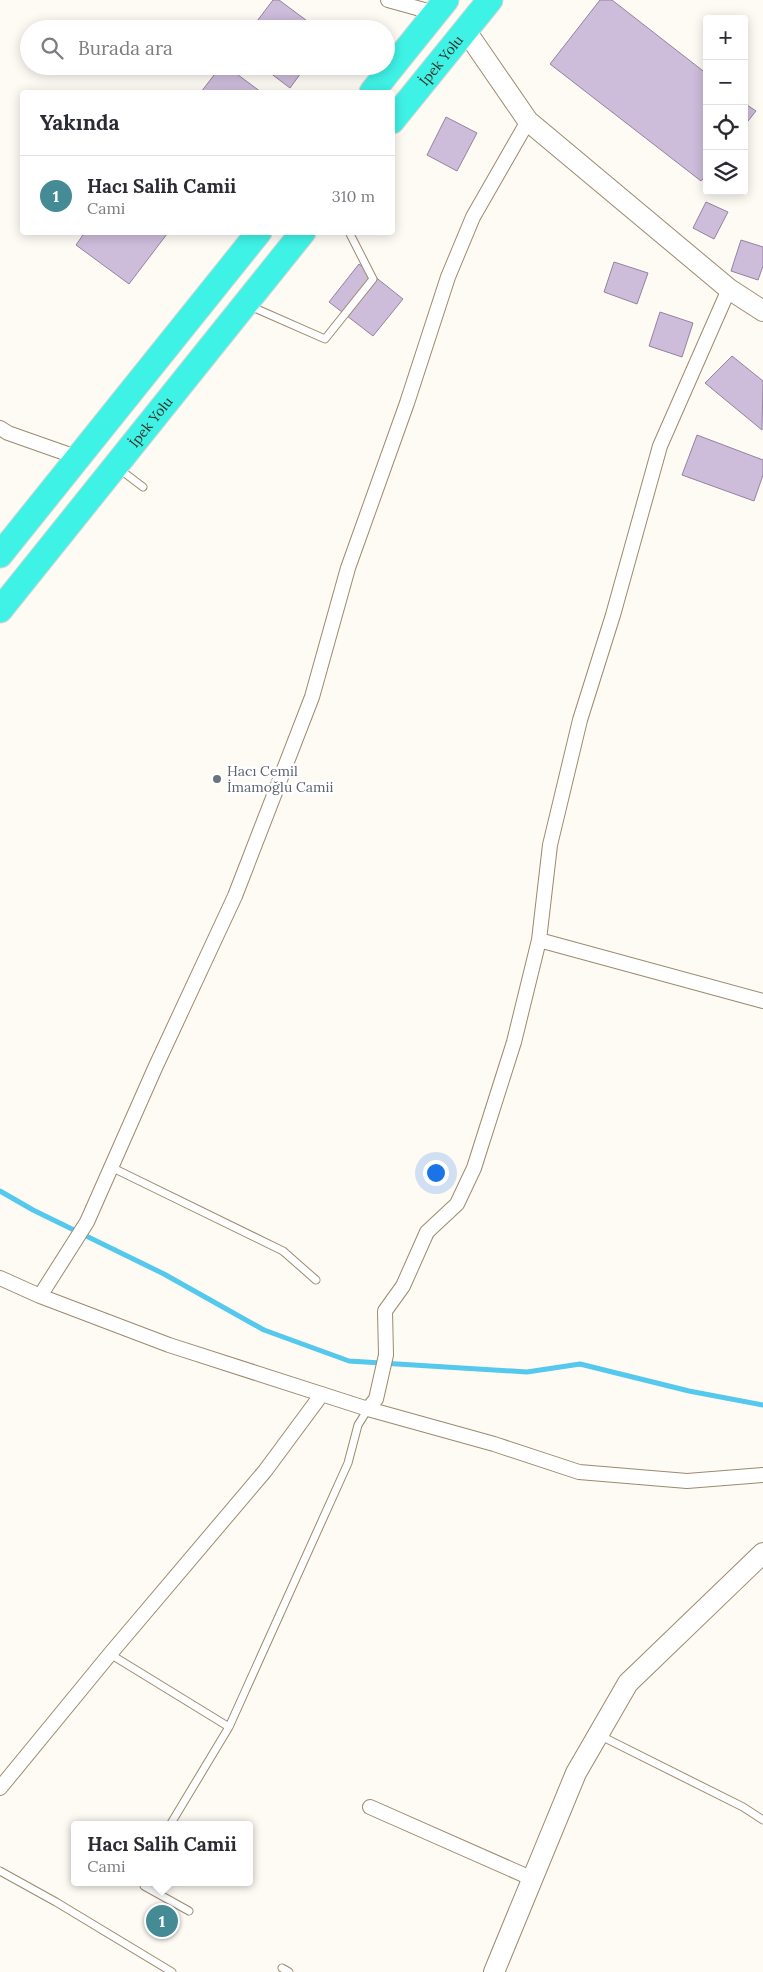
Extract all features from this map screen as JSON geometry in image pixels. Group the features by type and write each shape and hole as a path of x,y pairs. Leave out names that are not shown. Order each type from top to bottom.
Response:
{"highway":[{"name":"İpek Yolu","path":"395,117 490,0"},
{"path":"395,63 440,6"},
{"path":"374,90 385,75"},
{"path":"0,555 258,235"},
{"name":"İpek Yolu","path":"0,610 301,235"}],"street":[{"path":"388,0 440,6"},
{"path":"466,31 528,121 729,289 763,311"},
{"path":"40,1296 87,1222 234,896 312,697 348,568 407,403 448,277 473,217 528,121"},
{"path":"368,1409 376,1398 386,1355 385,1311 403,1286 427,1232 456,1204 474,1168 514,1042 539,940 550,845 580,720 613,615 660,446 729,289"},
{"path":"0,428 8,433 79,458"},
{"path":"539,940 763,1002"},
{"path":"0,1278 40,1296 169,1345 368,1409 494,1444 579,1472 687,1481 763,1475"},
{"path":"0,1788 110,1654 265,1471 322,1394"},
{"path":"494,1972 576,1773 628,1683 763,1553"},
{"path":"370,1807 533,1878"}],"lane":[{"path":"245,304 325,339 373,279 351,235"},
{"path":"116,467 143,487"},
{"path":"111,1167 283,1251 316,1280"},
{"path":"172,1821 229,1727 348,1463 358,1425 368,1409"},
{"path":"110,1654 229,1727"},
{"path":"598,1735 743,1807 763,1820"},
{"path":"0,1872 56,1902 172,1972"},
{"path":"144,1886 189,1911"}],"building":[{"path":"273,0 279,0 306,20 258,20"},
{"path":"600,0 612,0 703,71 703,179 701,181 550,64"},
{"path":"214,75 238,75 258,90 203,90"},
{"path":"273,75 299,75 290,88"},
{"path":"748,106 756,111 748,121"},
{"path":"446,117 477,133 457,171 427,155"},
{"path":"706,202 728,212 714,239 693,228"},
{"path":"83,235 166,235 129,284 76,245"},
{"path":"741,240 763,247 763,266 758,280 731,271"},
{"path":"614,262 648,273 637,304 604,292"},
{"path":"359,264 403,299 373,336 329,302"},
{"path":"660,312 693,323 682,357 649,346"},
{"path":"732,356 763,381 762,430 705,383"},
{"path":"697,435 763,460 763,475 754,501 682,475"}],"waterway":[{"path":"0,1191 33,1210 164,1274 264,1330 349,1361 527,1372 580,1364 689,1391 763,1405"}],"place":[{"name":"Hacı Cemil İmamoğlu Camii","path":"217,779"},
{"name":"Hacı Salih Camii","path":"162,1921"}]}
